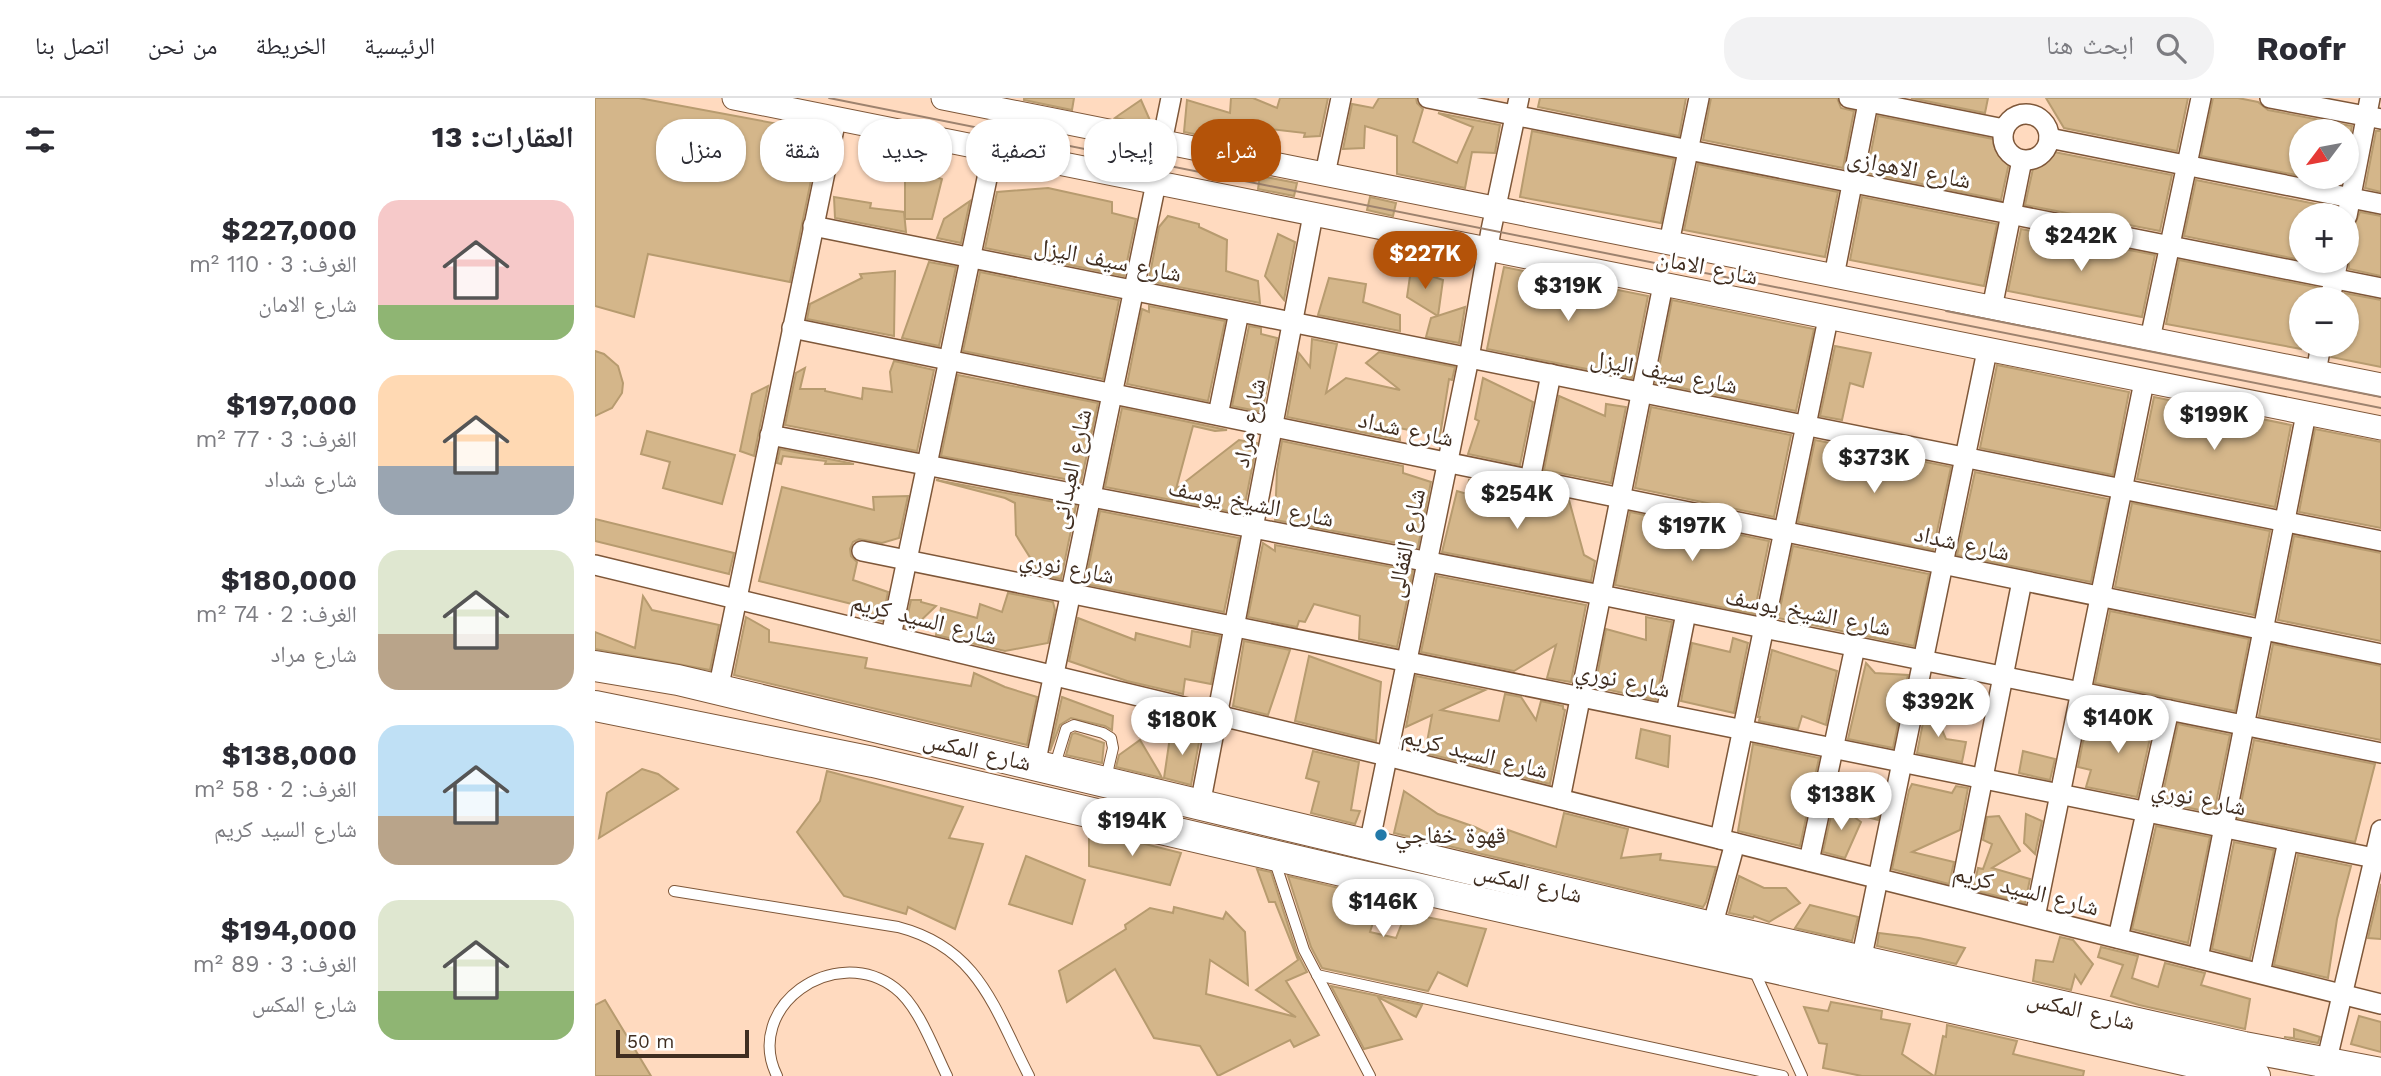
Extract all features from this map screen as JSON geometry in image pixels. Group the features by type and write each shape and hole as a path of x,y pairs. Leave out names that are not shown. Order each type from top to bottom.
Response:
{"main road":[{"name":"شارع المكس","path":"595,666 717,690 1713,927 2244,1047 2324,1069 2381,1073"},
{"name":"شارع المكس","path":"595,706 873,762 1751,962 2168,1064 2255,1076"}],"street":[{"name":"شارع الامان","path":"734,98 836,119"},
{"name":"شارع الامان","path":"943,98 1008,104 1084,123"},
{"path":"1167,119 1171,98"},
{"path":"1325,174 1341,98"},
{"name":"شارع الاهوازى","path":"1428,98 1517,107 1688,150 2169,246 2289,263"},
{"path":"1669,243 1699,98"},
{"path":"2150,339 2201,98"},
{"path":"2270,98 2373,111 2350,203"},
{"path":"1834,276 1852,183 1862,99 2004,129"},
{"path":"2033,106 2047,128 2049,138 2044,152 2030,160 2022,160 2006,149 2004,129 2015,117 2033,106"},
{"name":"شارع القفالى","path":"1369,845 1469,358 1517,107"},
{"name":"شارع الامان","path":"844,121 966,145"},
{"path":"2049,138 2186,165 2333,203"},
{"name":"شارع الامان","path":"1177,145 2381,385"},
{"path":"1992,308 2022,160"},
{"name":"شارع الامان","path":"1070,166 2381,428"},
{"path":"717,690 822,182"},
{"path":"891,636 986,182"},
{"name":"شارع العبدانى","path":"1044,768 1053,676 1156,183"},
{"path":"2359,206 2381,204"},
{"name":"شارع مراد","path":"1200,805 1313,215"},
{"name":"شارع سيف اليزل","path":"813,226 2381,541"},
{"name":"شارع الاهوازى","path":"2344,273 2381,288"},
{"path":"1560,799 1663,285"},
{"path":"1218,415 1239,312"},
{"path":"1713,927 1743,729 1828,319"},
{"name":"شارع شداد","path":"792,328 2381,654"},
{"path":"1861,961 1987,351"},
{"path":"2316,372 2319,357"},
{"path":"1531,480 1551,374"},
{"path":"2035,917 2144,382"},
{"path":"2197,958 2306,414"},
{"name":"شارع الشيخ يوسف","path":"770,435 1601,595 2381,753"},
{"name":"شارع نوري","path":"862,551 2288,841 2378,844"},
{"name":"شارع السيد كريم","path":"595,565 1560,799 2381,1004"},
{"path":"1959,898 2022,580"},
{"path":"1666,713 1686,613"},
{"path":"1809,861 1855,647"},
{"path":"2118,938 2169,710"},
{"path":"2260,973 2288,841"},
{"path":"2324,1069 2378,844"}],"lane":[{"path":"1044,768 1068,727 1074,725 1111,738 1113,747 1106,782"},
{"path":"1273,855 1304,950 1370,1076"},
{"path":"674,891 898,927 932,938 959,957 979,979 1029,1076"},
{"path":"1751,962 1802,1076"},
{"path":"777,1076 772,1066 770,1047 773,1028 781,1010 792,995 807,983 825,975 843,972 862,973 881,979 897,989 910,1003 947,1076"},
{"path":"1317,975 1783,1076"}],"building":[{"path":"595,98 639,98 760,121 760,182 811,182 790,282 648,254 634,317 595,306"},
{"path":"1024,98 1074,98 1072,110"},
{"path":"1231,98 1253,98 1277,108 1280,98 1328,98 1320,136 1304,137 1305,133 1281,130 1281,119 1191,119 1191,133 1184,132 1187,100 1230,113"},
{"path":"1379,98 1416,98 1423,109 1413,142 1457,163 1473,127 1438,113 1500,125 1495,153 1472,152 1465,188 1397,174 1397,136 1365,126 1364,148 1343,149 1352,104 1373,108"},
{"path":"1540,98 1686,98 1679,136 1538,107"},
{"path":"1711,98 1837,98 1841,108 1854,111 1843,168 1703,140"},
{"path":"1911,98 1988,98 1985,113"},
{"path":"2046,98 2188,98 2177,151 2064,128"},
{"path":"2213,98 2238,98 2258,102 2268,110 2315,119 2289,119 2289,174 2201,156"},
{"path":"1141,100 1149,119 1115,118"},
{"path":"1878,116 1993,139 2009,163 2001,200 1867,173"},
{"path":"1532,131 1674,159 1661,223 1520,197"},
{"path":"2376,131 2381,131 2381,192 2365,188"},
{"path":"2049,151 2172,175 2160,231 2025,205 2034,164 2041,161"},
{"path":"1698,164 1838,192 1825,257 1684,230"},
{"path":"1281,180 1297,183 1294,196 1258,189 1259,182"},
{"path":"2196,180 2311,203 2289,203 2289,258 2184,236"},
{"path":"905,182 941,182 932,219 905,219"},
{"path":"1048,188 1112,202 1112,213 1136,219 1124,276 985,248 997,192"},
{"path":"834,197 871,203 870,208 904,212 906,232 835,218"},
{"path":"1370,197 1396,203 1393,216 1367,210"},
{"path":"1862,197 1997,224 1984,286 1850,260"},
{"path":"970,201 961,243 937,238 944,219"},
{"path":"2360,212 2381,216 2381,276 2359,271"},
{"path":"1168,216 1199,224 1199,227 1227,240 1226,271 1258,281 1260,303 1149,279 1159,227"},
{"path":"2021,229 2155,255 2142,317 2008,291"},
{"path":"1278,234 1295,242 1284,300 1265,276"},
{"path":"2179,260 2315,287 2289,287 2289,347 2166,324"},
{"path":"929,262 956,267 939,346 902,338"},
{"path":"1504,267 1648,296 1632,378 1487,349"},
{"path":"1411,269 1443,280 1438,316 1407,297"},
{"path":"895,271 894,336 807,319 810,304 862,278 860,274"},
{"path":"980,272 1119,300 1103,379 963,351"},
{"path":"1329,278 1366,284 1363,302 1400,315 1400,331 1318,315"},
{"path":"2359,296 2381,300 2381,367 2331,357 2359,357"},
{"path":"1672,300 1814,329 1796,411 1656,383"},
{"path":"1149,306 1225,321 1208,401 1127,384 1142,309 1149,312"},
{"path":"1465,307 1459,343 1426,337 1431,318"},
{"path":"1249,326 1261,328 1261,334 1277,338 1262,412 1232,406"},
{"path":"1312,339 1337,344 1326,393 1346,378 1400,390 1366,363 1379,352 1455,367 1452,380 1449,379 1440,436 1399,428 1400,440 1287,417 1299,353 1310,367"},
{"path":"1835,346 1871,353 1863,387 1850,383 1842,420 1820,416"},
{"path":"595,351 604,354 618,366 623,383 622,393 612,408 595,416"},
{"path":"894,361 934,370 917,451 785,425 796,373 805,368 800,389 825,389 862,399 863,388 892,392 890,372"},
{"path":"1997,365 2129,392 2113,475 1980,448"},
{"path":"958,375 1098,403 1081,482 941,456"},
{"path":"1483,378 1533,402 1520,465 1468,454 1479,421 1475,419"},
{"path":"768,386 754,456 740,451 752,394"},
{"path":"1559,396 1605,416 1606,404 1626,407 1611,483 1544,470"},
{"path":"2154,397 2291,425 2275,507 2137,479"},
{"path":"1651,407 1791,435 1774,517 1635,488"},
{"path":"1122,408 1227,430 1215,431 1193,426 1176,489 1239,440 1257,443 1243,514 1105,487"},
{"path":"2315,429 2381,442 2381,528 2299,512"},
{"path":"647,431 735,455 722,504 663,488 670,462 641,454"},
{"path":"1815,440 1951,467 1933,550 1798,522"},
{"path":"1282,441 1403,466 1403,473 1431,482 1418,547 1275,520 1277,470"},
{"path":"780,449 854,464 825,464 826,461 783,456 781,464 777,463"},
{"path":"1975,472 2108,499 2091,582 1957,555"},
{"path":"936,480 1076,506 1061,579 1041,575 1016,535 1015,503"},
{"path":"1469,480 1569,500 1584,555 1595,561 1591,581 1442,552 1457,491 1467,494"},
{"path":"782,487 874,510 873,497 908,496 899,538 882,543 859,539 853,542 850,549 851,556 857,562 853,580 888,592 882,621 861,617 864,607 759,581"},
{"path":"2132,503 2270,531 2254,615 2115,587"},
{"path":"1100,511 1239,538 1224,612 1085,584"},
{"path":"1630,512 1769,541 1754,614 1615,585"},
{"path":"595,519 734,553 729,574 595,541"},
{"path":"2294,536 2381,553 2381,641 2278,620"},
{"path":"1263,543 1275,551 1275,545 1413,571 1397,647 1359,639 1360,616 1314,604 1305,622 1299,621 1297,627 1248,617"},
{"path":"1793,546 1929,574 1914,646 1778,618"},
{"path":"1437,576 1586,605 1571,682 1547,678 1556,645 1514,671 1421,652"},
{"path":"1008,593 1053,602 1055,610 1048,643 1005,651 936,635 941,608 977,618 980,604 1002,612"},
{"path":"643,596 652,610 719,625 710,670 595,649 595,632 635,648"},
{"path":"911,600 921,600 936,606 912,629 905,627"},
{"path":"2110,611 2249,639 2235,711 2095,683"},
{"path":"746,617 769,630 769,642 867,658 865,668 971,686 974,673 1037,697 1027,745 734,675"},
{"path":"1646,617 1672,622 1656,700 1595,687 1606,629 1646,640"},
{"path":"1078,618 1135,640 1136,633 1190,647 1192,631 1220,636 1211,684 1185,679 1183,694 1127,681 1069,661"},
{"path":"1733,638 1748,643 1734,713 1681,701 1692,643 1730,652"},
{"path":"1244,641 1290,650 1268,715 1233,706"},
{"path":"2273,644 2381,666 2381,740 2259,716"},
{"path":"1772,650 1837,671 1826,725 1802,716 1798,729 1759,721"},
{"path":"1309,656 1381,682 1376,741 1295,721"},
{"path":"1866,663 1875,673 1908,675 1893,748 1848,739"},
{"path":"1416,676 1485,690 1441,710 1499,721 1505,694 1521,697 1536,720 1541,701 1563,706 1565,710 1550,784 1425,753 1432,715 1406,727"},
{"path":"1062,697 1113,716 1112,730 1071,718 1060,725 1050,751"},
{"path":"1928,697 1946,739 1966,742 1962,762 1917,753"},
{"path":"2124,713 2154,720 2137,797 2086,787 2091,770 2078,767 2083,741"},
{"path":"2178,724 2230,735 2214,813 2161,802"},
{"path":"1641,729 1670,736 1668,767 1636,758"},
{"path":"1171,730 1200,737 1191,785 1164,778"},
{"path":"1072,734 1104,743 1102,763 1066,755"},
{"path":"1140,740 1162,778 1116,767 1119,755"},
{"path":"2254,740 2375,764 2355,842 2238,818"},
{"path":"1753,744 1819,758 1800,846 1738,831"},
{"path":"1313,751 1359,762 1351,810 1360,811 1355,824 1311,813 1319,782 1306,778"},
{"path":"2023,751 2055,759 2050,780 2019,773"},
{"path":"642,769 658,774 678,789 599,838 607,793"},
{"path":"827,771 963,807 949,838 983,844 955,929 908,907 906,914 844,896 797,832 820,801"},
{"path":"1863,782 1885,786 1878,820 1860,815"},
{"path":"1912,784 1952,793 1956,786 1968,788 1960,830 1912,852 1954,862 1949,884 1892,869"},
{"path":"1404,791 1438,814 1475,827 1507,843 1508,830 1556,847 1564,813 1628,829 1621,858 1661,854 1660,860 1716,867 1706,902 1703,907 1394,833"},
{"path":"1834,802 1861,822 1845,858 1823,852"},
{"path":"2026,814 2042,821 2035,854 2024,843"},
{"path":"1999,816 2020,851 1992,868 2030,879 2025,903 1973,890 1978,868 1983,869 1992,844 1983,840 1987,817"},
{"path":"2156,826 2210,837 2188,943 2132,929"},
{"path":"1089,830 1181,853 1170,885 1089,866"},
{"path":"2234,842 2274,850 2250,959 2212,949"},
{"path":"2298,855 2351,866 2337,919 2328,978 2274,965"},
{"path":"1026,856 1085,880 1072,924 1009,904"},
{"path":"1257,869 1271,872 1297,953 1307,972 1286,981 1319,1035 1294,1047 1290,1040 1218,1076 1200,1046 1154,1038 1115,969 1067,1002 1059,971 1126,929 1125,925 1150,908 1173,913 1174,907 1223,919 1226,912 1245,932 1248,985 1210,960 1206,994 1296,1017 1256,990 1298,960 1275,902 1269,902"},
{"path":"1288,876 1381,898 1370,932 1396,938 1406,913 1486,929 1467,986 1438,972 1428,991 1322,968 1311,947"},
{"path":"1739,876 1764,888 1786,888 1800,903 1769,922 1754,916 1753,918 1729,913"},
{"path":"2381,884 2381,939 2368,938"},
{"path":"1810,905 1858,917 1852,941 1795,928"},
{"path":"1879,933 1965,948 1956,964 1877,946"},
{"path":"2060,937 2073,940 2093,964 2081,984 2075,975 2071,990 2033,981 2036,960 2053,962"},
{"path":"2101,947 2138,956 2132,978 2158,987 2165,963 2205,973 2201,985 2250,999 2245,1029 2111,996 2123,965 2098,957"},
{"path":"1331,986 1422,1005 1416,1017 1378,997 1402,1039 1364,1049"},
{"path":"605,1000 651,1076 595,1076 595,1005"},
{"path":"1831,1002 1882,1011 1881,1019 1910,1024 1902,1054 1934,1076 1862,1076 1823,1068 1827,1044 1819,1043 1804,1007 1828,1011"},
{"path":"2359,1016 2381,1022 2381,1052 2351,1044"},
{"path":"1947,1025 2017,1041 2013,1054 2084,1071 2083,1076 1935,1076"},
{"path":"2294,1029 2320,1037 2318,1043 2284,1037 2294,1038"}],"tram line":[{"path":"829,98 2381,408"},
{"path":"1946,311 2381,397"}],"place":[{"name":"قهوة خفاجي","path":"1381,835"}]}
